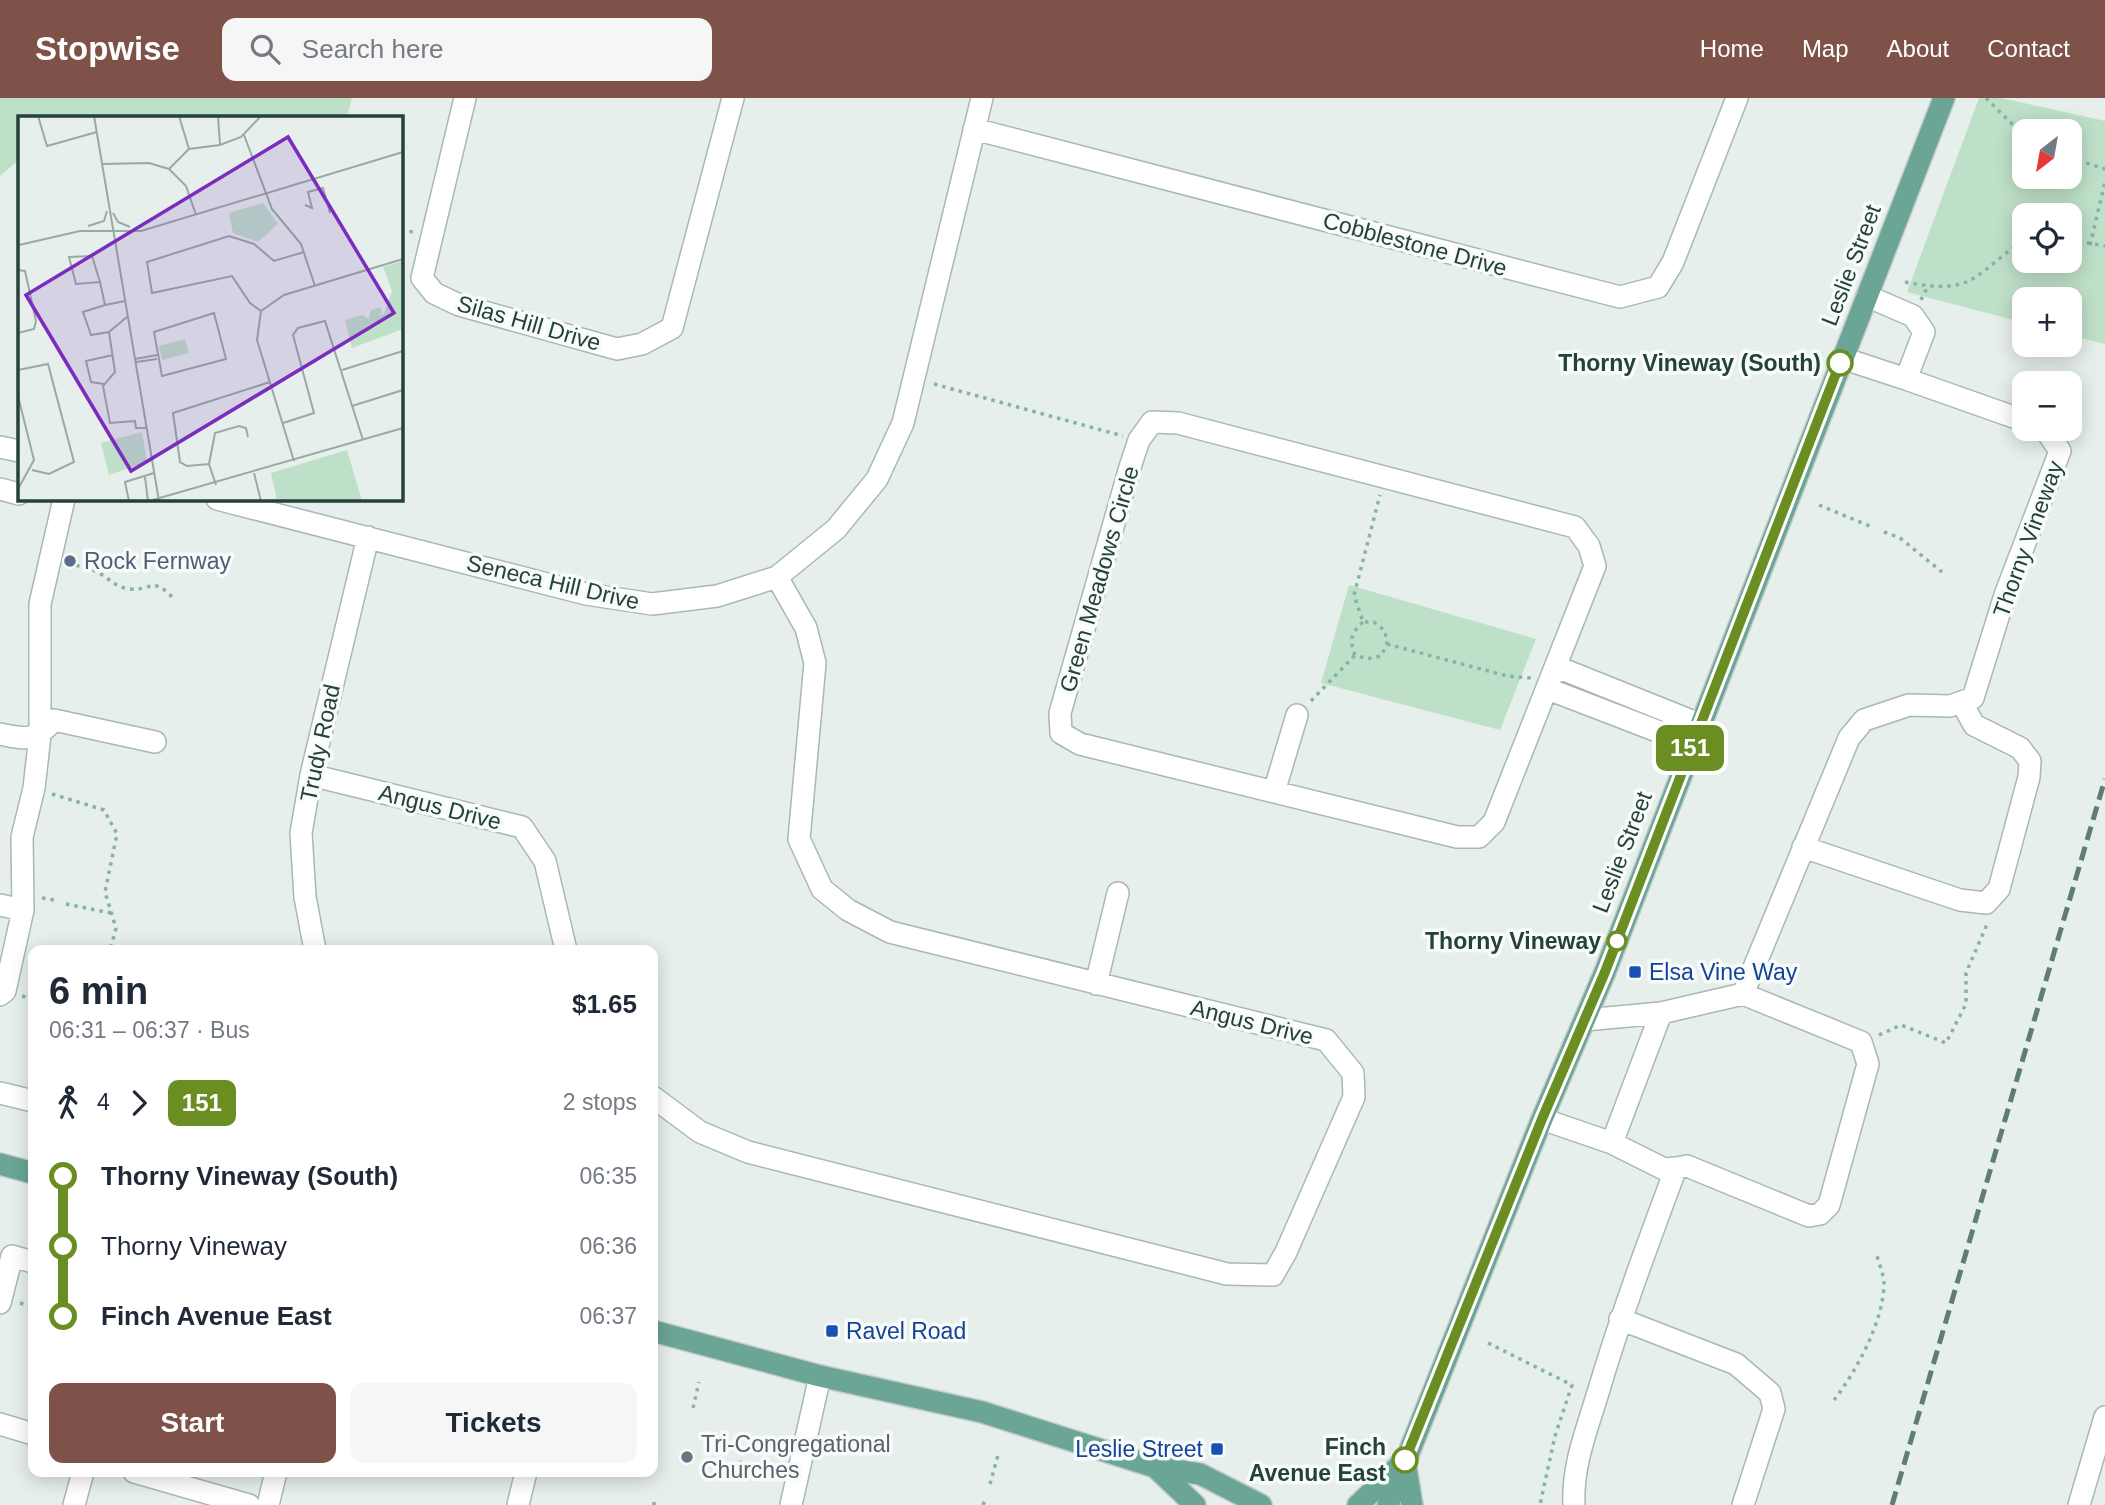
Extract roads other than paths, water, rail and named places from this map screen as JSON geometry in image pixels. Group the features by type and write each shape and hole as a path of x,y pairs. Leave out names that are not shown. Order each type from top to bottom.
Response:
{"main road":[{"name":"Leslie Street","path":"1388,1505 1542,1119 1585,1020 1944,98"},
{"path":"0,1164 28,1171"},
{"path":"658,1332 820,1376 982,1412 1155,1467 1200,1474 1261,1505"},
{"path":"1358,1505 1405,1460"},
{"path":"1405,1460 1412,1505"},
{"path":"1155,1467 1195,1505"}],"street":[{"name":"Silas Hill Drive","path":"465,98 422,278 434,293 459,305 618,349 642,344 673,328 733,98"},
{"name":"Seneca Hill Drive","path":"224,500 586,594 652,604 717,596 777,577 836,529 877,478 903,423 982,98"},
{"name":"Cobblestone Drive","path":"974,129 1620,297 1658,287 1673,262 1737,98"},
{"path":"1867,296 1913,316 1924,332 1906,379"},
{"path":"1842,358 2012,416"},
{"name":"Green Meadows Circle","path":"1152,422 1178,423 1575,527 1589,546 1595,566 1552,679 1494,822 1479,837 1457,837 1080,744 1061,733 1060,713 1139,440 1152,422"},
{"name":"Thorny Vineway","path":"1962,703 1973,698 2005,595 2060,451 2053,441"},
{"path":"0,447 18,451"},
{"path":"0,489 18,494"},
{"path":"0,995 5,991 23,910 22,837 33,788 40,735 40,604 64,500"},
{"name":"Trudy Road","path":"314,945 305,897 301,833 311,775 368,537"},
{"name":"Angus Drive","path":"658,1101 700,1132 748,1152 1227,1274 1273,1275 1286,1252 1354,1097 1353,1073 1326,1040 890,932 848,911 822,889 799,839 815,663 806,628 777,577"},
{"path":"1552,679 1699,724"},
{"path":"1552,679 1691,744"},
{"path":"1743,994 1803,846 1849,737 1864,720 1909,705 1950,706 1962,703 1974,725 2020,748 2030,761 2029,777 1999,888 1986,903 1960,900 1803,846"},
{"path":"1274,792 1297,715"},
{"path":"0,734 24,739 40,735 54,720 155,741"},
{"name":"Angus Drive","path":"311,775 522,827 545,861 565,945"},
{"path":"1096,984 1118,893"},
{"path":"0,905 23,910"},
{"path":"1542,1119 1612,1143 1664,1169 1687,1166 1809,1216 1820,1214 1829,1205 1868,1065 1861,1042 1743,994 1661,1013 1585,1020"},
{"path":"1612,1143 1661,1013"},
{"path":"0,1093 28,1100"},
{"path":"1574,1505 1575,1469 1620,1319 1676,1168"},
{"path":"0,1303 6,1255 28,1261"},
{"path":"1620,1319 1737,1364 1770,1393 1774,1409 1743,1505"},
{"path":"792,1505 820,1376"},
{"path":"2079,1505 2105,1417"},
{"path":"0,1424 28,1432"},
{"path":"74,1505 82,1477"},
{"path":"151,1477 249,1505"},
{"path":"268,1505 275,1477"},
{"path":"518,1505 525,1477"}],"railway":[{"path":"1892,1505 2105,779"}],"place":[{"name":"Thorny Vineway (South)","path":"1840,363"},
{"name":"Rock Fernway","path":"70,561"},
{"name":"Thorny Vineway","path":"1617,941"},
{"name":"Elsa Vine Way","path":"1635,972"},
{"name":"Ravel Road","path":"832,1331"},
{"name":"Leslie Street","path":"1217,1449"},
{"name":"Tri-Congregational Churches","path":"687,1457"},
{"name":"Finch Avenue East","path":"1405,1460"}]}
